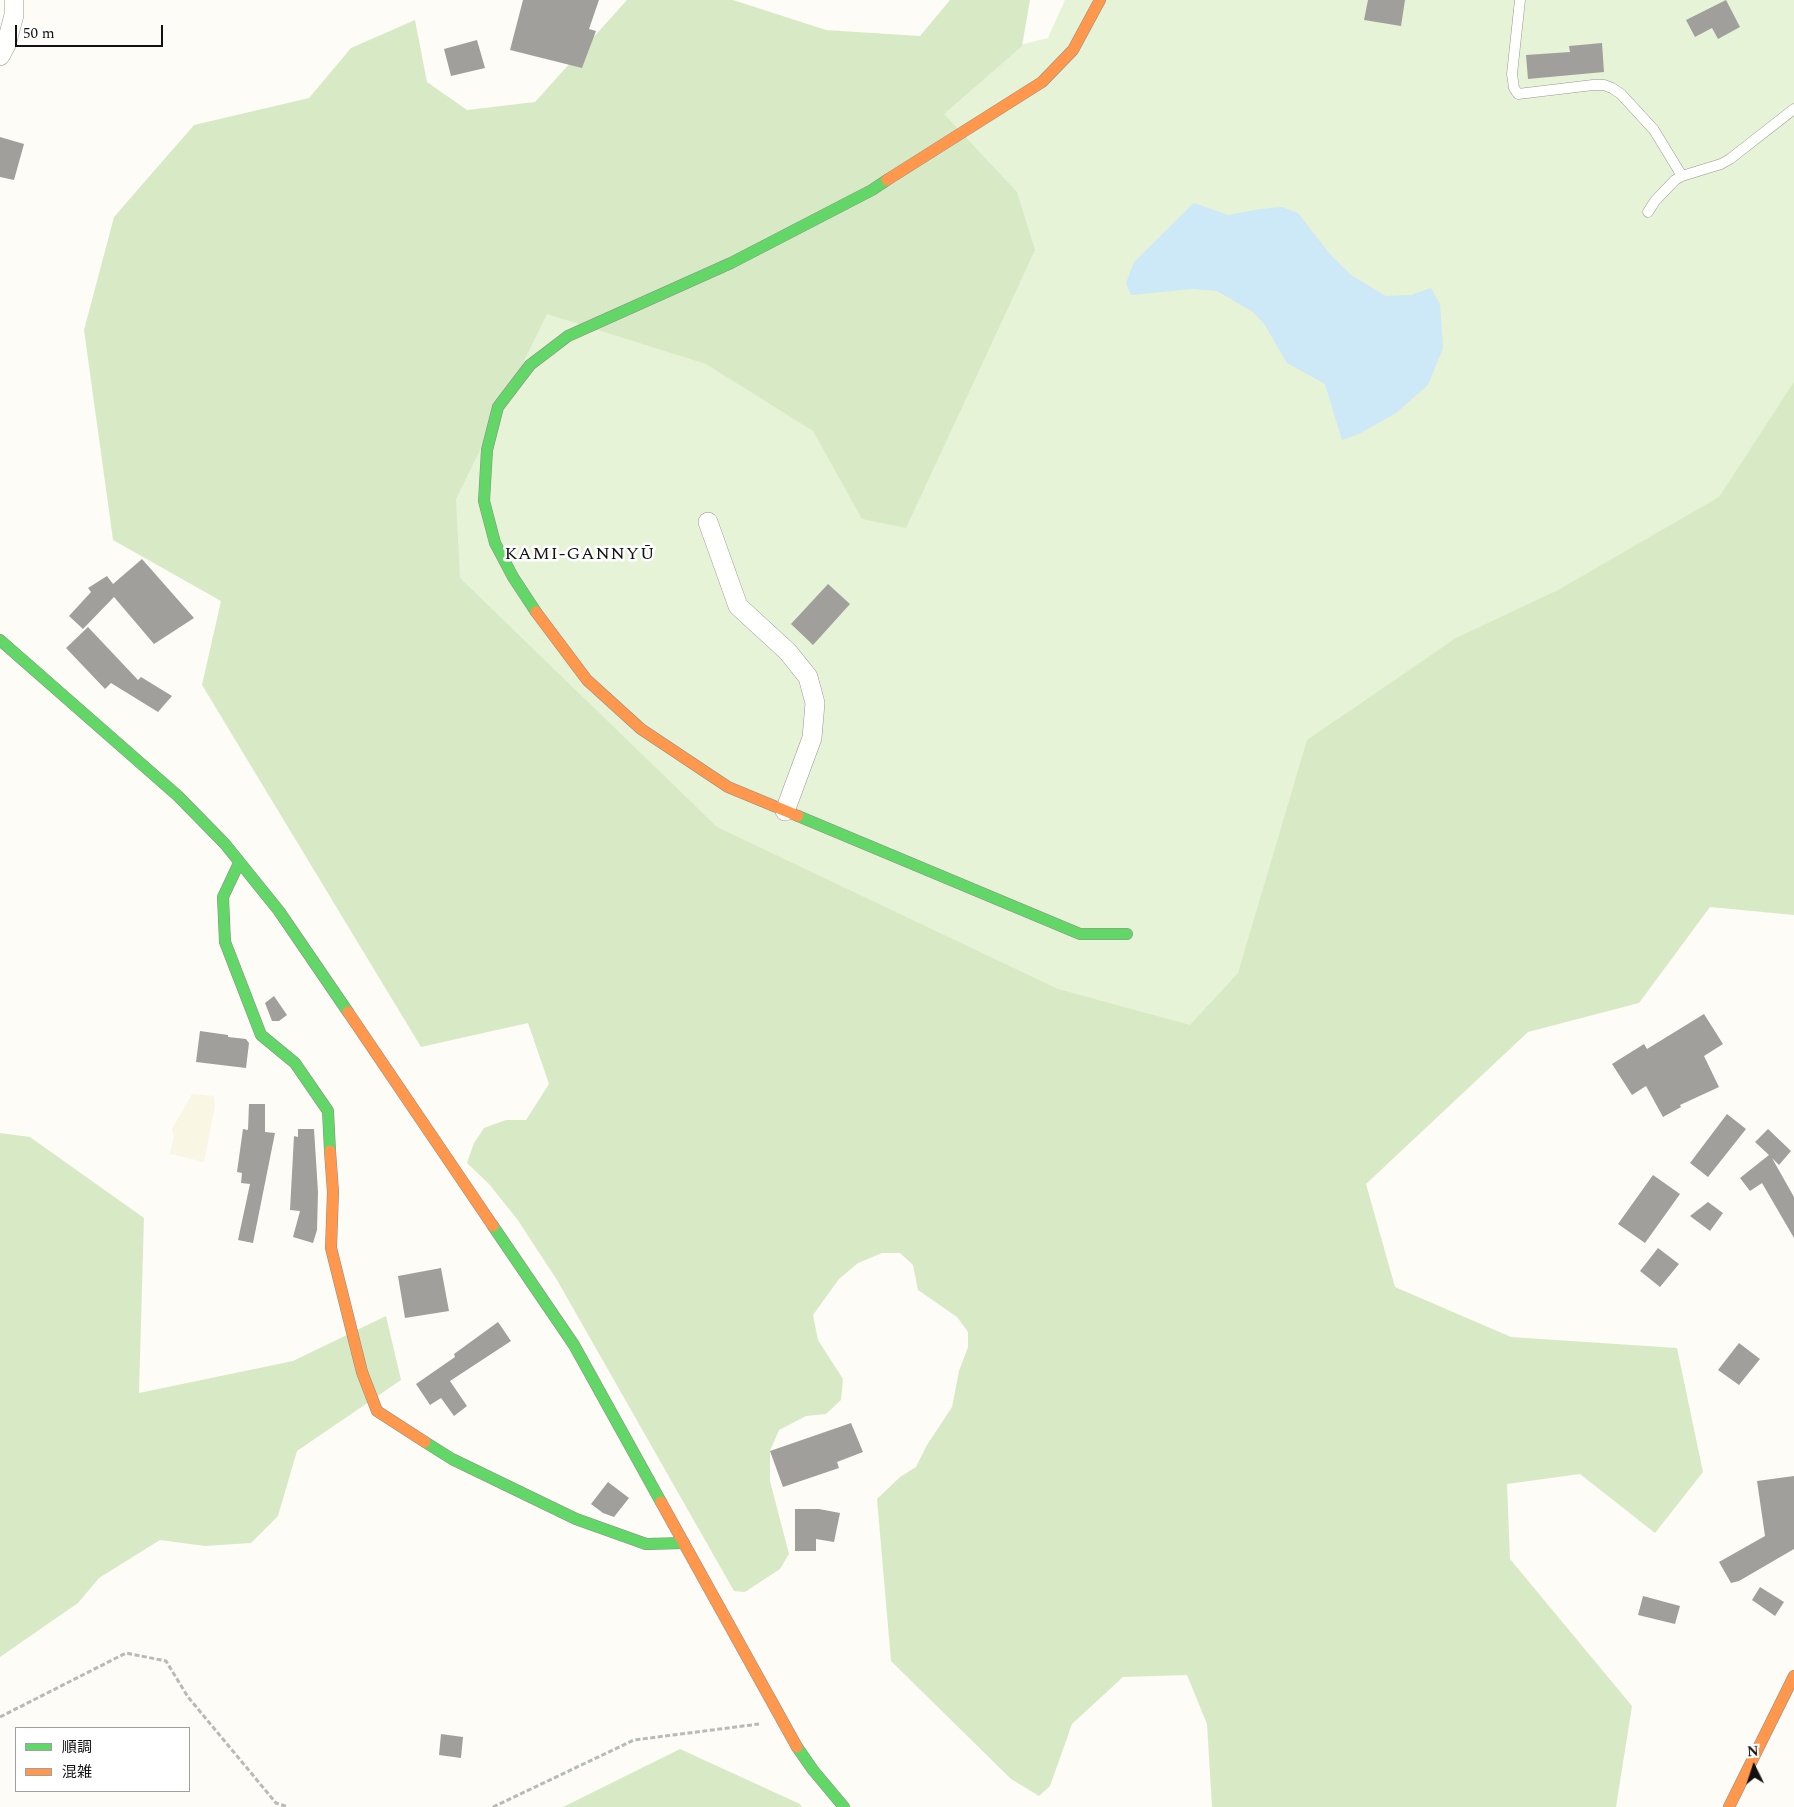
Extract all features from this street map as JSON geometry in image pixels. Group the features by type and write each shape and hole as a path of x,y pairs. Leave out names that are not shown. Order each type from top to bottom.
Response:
{"main road":[{"path":"1100,0 1073,50 1042,82 872,190 731,263 568,336 530,365 498,407 487,450 484,500 495,543 513,577 542,622 587,680 642,729 728,787 1080,934 1127,934"},
{"path":"0,640 178,796 224,844 279,911 574,1345 800,1753 844,1807"},
{"path":"239,863 223,897 225,942 261,1035 296,1063 328,1111 333,1192 331,1248 362,1372 377,1411 452,1460 576,1519 646,1544 684,1543"},
{"path":"1729,1807 1794,1676"}],"street":[{"path":"0,56 6,45 14,15 14,0"},
{"path":"708,522 738,606 788,652 808,677 815,702 812,738 785,811"}],"lane":[{"path":"1520,0 1512,74 1514,88 1518,94 1593,85 1604,85 1612,88 1621,94 1654,130 1682,176"},
{"path":"1648,212 1669,185 1682,176 1721,164 1730,159 1794,109"}],"path":[{"path":"0,1717 126,1653 166,1661 188,1697 276,1803 288,1807"},
{"path":"493,1807 634,1740 782,1721"}],"shaded area":[{"path":"192,1094 214,1096 215,1106 204,1162 170,1154 174,1136 172,1129"}],"green space":[{"path":"627,0 733,0 826,30 920,36 950,0 1030,0 1022,46 944,114 1017,192 1035,250 906,528 862,519 813,431 706,364 547,314 456,499 460,578 717,827 1058,989 1190,1025 1238,973 1307,740 1456,638 1558,590 1719,497 1794,382 1794,915 1710,907 1639,1003 1528,1032 1366,1184 1395,1287 1511,1337 1677,1348 1703,1472 1655,1533 1580,1474 1507,1484 1510,1559 1632,1706 1616,1807 1212,1807 1207,1724 1187,1675 1123,1677 1072,1724 1050,1786 1039,1796 1011,1779 891,1661 877,1499 900,1477 916,1467 927,1445 952,1407 959,1371 968,1347 968,1332 957,1317 918,1290 913,1265 900,1253 882,1253 858,1263 839,1279 813,1315 818,1340 843,1379 841,1400 826,1414 806,1416 779,1430 770,1451 770,1481 789,1554 780,1569 745,1592 734,1591 557,1280 517,1219 489,1184 467,1163 474,1143 484,1128 506,1120 526,1120 549,1084 528,1023 421,1047 202,685 221,601 113,540 84,330 114,217 194,125 309,98 351,48 415,20 427,82 467,110 535,102"},
{"path":"1065,0 1794,0 1794,797 1356,928 778,1283 269,256 857,85 1048,38"},
{"path":"0,1133 30,1137 144,1218 139,1393 293,1361 386,1316 401,1380 297,1451 278,1516 251,1543 205,1546 160,1540 99,1578 78,1603 0,1657"},
{"path":"680,1749 800,1804 802,1807 563,1807"}],"water":[{"path":"1194,203 1228,215 1282,207 1298,213 1329,253 1351,275 1386,296 1411,295 1431,288 1440,304 1443,348 1428,385 1396,413 1359,434 1342,440 1325,384 1287,363 1265,325 1253,312 1217,291 1192,289 1131,295 1126,283 1134,262"}],"building":[{"path":"523,0 599,0 589,29 596,31 582,68 510,50"},
{"path":"1368,0 1405,0 1401,26 1364,20"},
{"path":"1726,0 1740,27 1718,39 1712,28 1695,37 1686,20"},
{"path":"477,40 485,68 451,76 444,49"},
{"path":"1602,43 1604,72 1528,79 1526,55 1570,52 1569,46"},
{"path":"0,137 24,144 14,180 0,177"},
{"path":"142,559 194,618 154,644 114,597 83,629 69,616 91,592 88,588 107,576 113,584"},
{"path":"828,584 850,604 813,645 791,624"},
{"path":"88,627 138,680 141,677 172,696 158,712 111,683 105,689 66,648"},
{"path":"274,996 287,1015 279,1021 272,1021 265,1003"},
{"path":"1704,1014 1723,1044 1704,1056 1719,1087 1680,1105 1681,1107 1663,1117 1646,1086 1632,1095 1612,1064 1644,1044 1647,1049"},
{"path":"200,1031 246,1039 249,1043 246,1068 196,1062"},
{"path":"249,1104 265,1104 265,1132 275,1133 253,1243 238,1240 250,1184 241,1183 242,1173 237,1172 243,1129 248,1130"},
{"path":"1727,1114 1746,1129 1708,1177 1690,1163"},
{"path":"298,1129 314,1129 318,1192 317,1230 313,1243 293,1237 300,1211 290,1210 294,1136 298,1137"},
{"path":"1768,1129 1791,1151 1779,1165 1772,1158 1794,1197 1794,1238 1762,1183 1750,1191 1740,1178 1769,1155 1755,1142"},
{"path":"1653,1175 1680,1194 1645,1243 1618,1224"},
{"path":"1708,1202 1723,1213 1710,1231 1690,1216"},
{"path":"1658,1248 1679,1264 1660,1287 1640,1271"},
{"path":"441,1268 449,1311 405,1318 398,1276"},
{"path":"498,1322 511,1341 450,1381 467,1406 454,1416 441,1398 430,1405 416,1384 455,1357 454,1354"},
{"path":"1739,1343 1760,1359 1739,1385 1718,1370"},
{"path":"851,1423 863,1452 837,1462 839,1468 783,1487 770,1451"},
{"path":"1794,1476 1794,1549 1739,1581 1731,1583 1719,1562 1765,1536 1757,1481"},
{"path":"608,1482 629,1498 614,1517 603,1513 591,1504"},
{"path":"795,1509 819,1509 840,1513 834,1542 816,1539 816,1551 795,1551"},
{"path":"1760,1587 1784,1602 1775,1616 1752,1600"},
{"path":"1643,1596 1680,1606 1675,1624 1638,1615"},
{"path":"441,1734 463,1737 461,1758 439,1755"}],"traffic: fast":[{"path":"536,612 513,577 495,543 484,501 487,450 498,407 530,365 568,336 731,263 872,190 887,180"},
{"path":"0,640 178,796 225,844 279,911 348,1012"},
{"path":"798,816 1080,934 1127,934"},
{"path":"239,863 223,897 225,942 261,1035 295,1063 328,1111 330,1151"},
{"path":"493,1226 574,1345 661,1502"},
{"path":"425,1442 452,1459 576,1519 646,1544 684,1543"},
{"path":"797,1747 813,1770 844,1807"}],"traffic: slow":[{"path":"887,180 1042,82 1073,50 1100,0"},
{"path":"536,612 587,680 641,729 728,787 798,816"},
{"path":"348,1012 493,1226"},
{"path":"330,1151 333,1192 331,1248 362,1372 377,1411 425,1442"},
{"path":"661,1502 797,1747"},
{"path":"1729,1807 1794,1676"}],"district":[{"name":"KAMI-GANNYŪ","path":"580,555"}]}
